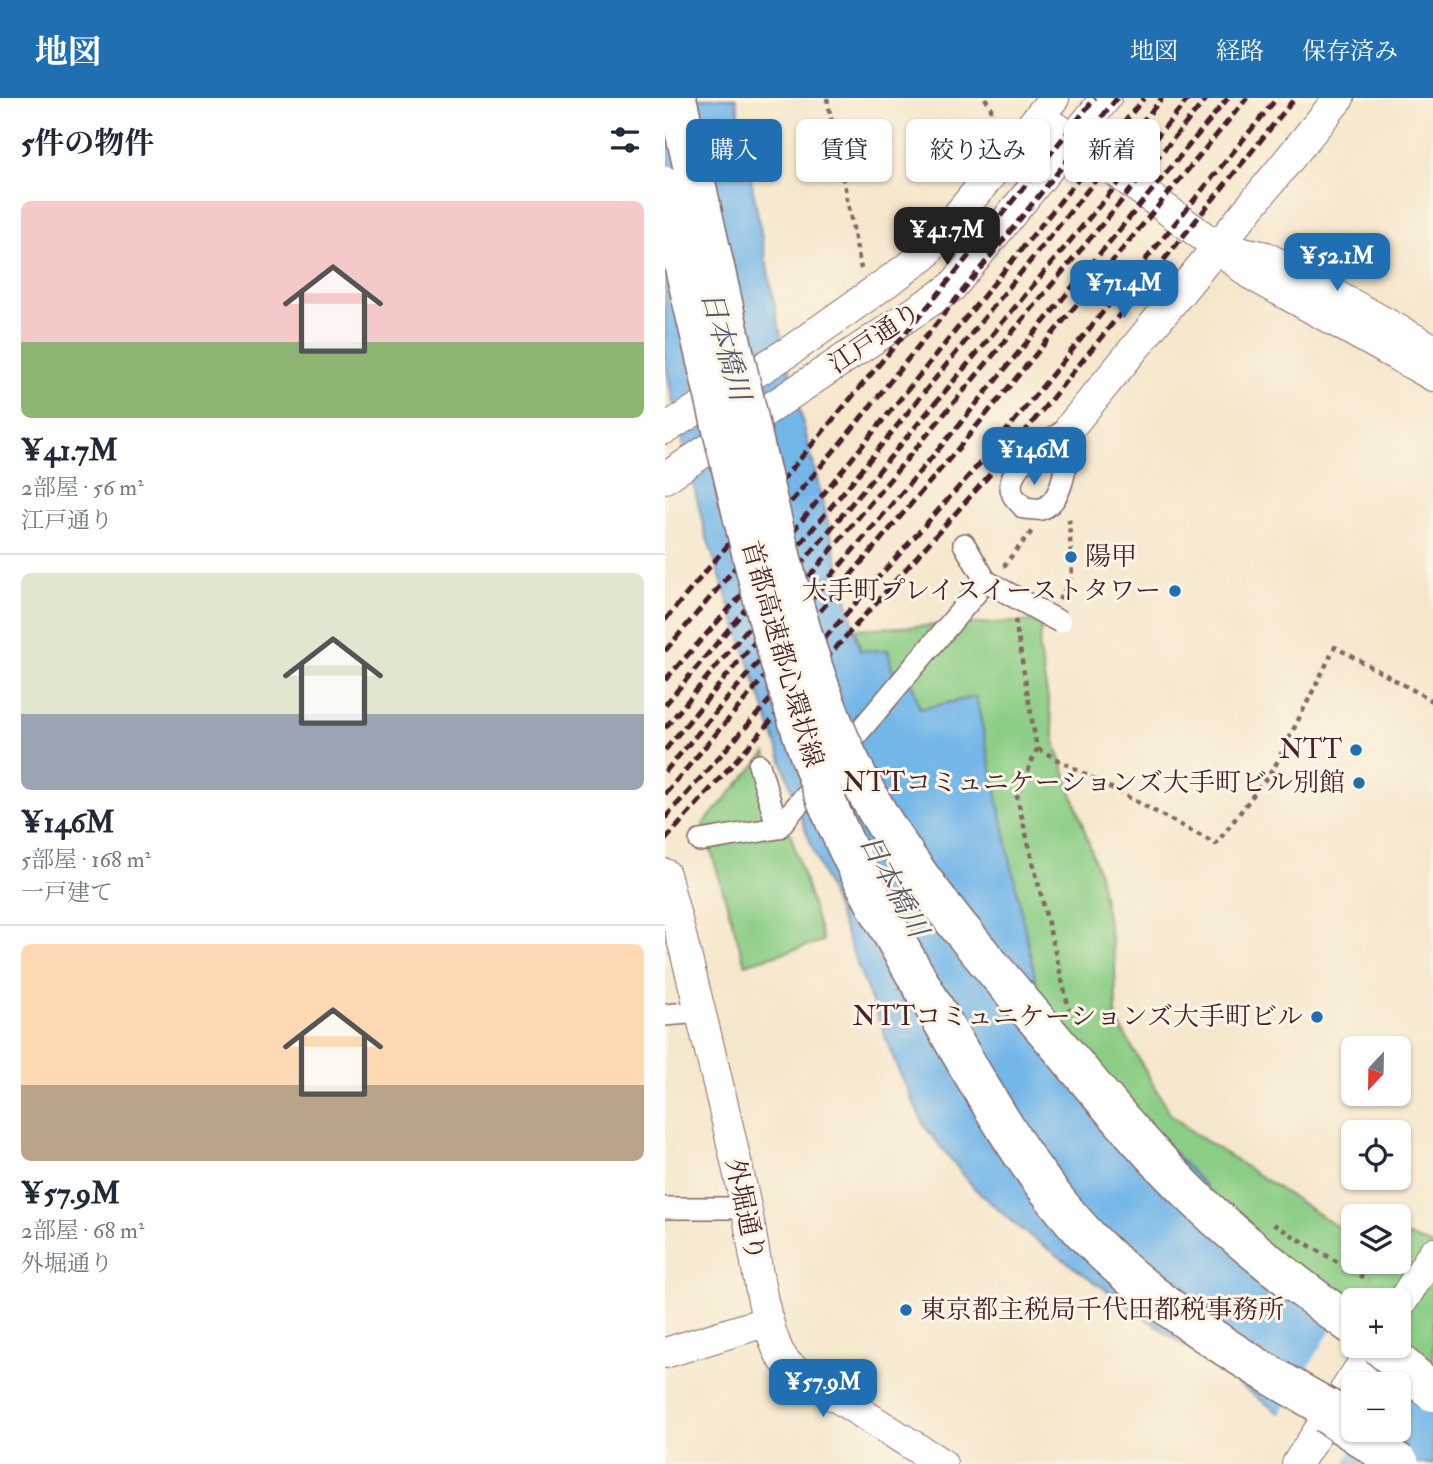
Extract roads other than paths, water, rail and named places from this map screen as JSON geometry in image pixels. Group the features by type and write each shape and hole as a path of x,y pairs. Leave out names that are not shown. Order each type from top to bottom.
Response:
{"highway":[{"name":"首都高速都心環状線","path":"677,98 779,550 820,686 849,758 868,794 912,865 963,934 1162,1165 1251,1248 1341,1317"},
{"name":"首都高速都心環状線","path":"665,186 757,576 806,744 845,845 877,907 995,1112 1048,1191 1089,1237 1139,1283 1181,1315 1273,1378 1341,1415"},
{"path":"1392,1358 1433,1392"},
{"path":"1397,1358 1433,1381"},
{"path":"1273,1378 1400,1464"},
{"path":"1389,1442 1430,1464"}],"main road":[{"name":"江戸通り","path":"1089,119 1106,98"},
{"path":"1071,426 1339,98"},
{"name":"江戸通り","path":"667,428 790,351 924,256 1040,103"},
{"path":"1040,103 1064,132"},
{"name":"江戸通り","path":"672,473 951,287 1064,150"},
{"path":"1128,182 1250,274 1433,376"},
{"path":"1216,246 1266,257 1433,349"},
{"name":"外堀通り","path":"665,874 701,1012 746,1208 768,1321 779,1354 792,1368 942,1464"},
{"path":"1411,1288 1433,1253"},
{"path":"665,1353 768,1321"},
{"path":"1304,1454 1370,1358"}],"street":[{"path":"964,544 986,581 1055,619"},
{"path":"700,841 778,828 986,581"},
{"path":"759,765 778,828"},
{"path":"665,1015 701,1012"},
{"path":"665,1208 746,1208"}],"water":[{"name":"日本橋川","path":"665,98 736,98 740,119 686,119 686,182 752,182 777,319 860,651 888,650 892,670 907,670 920,709 976,697 1042,1010 1341,1333 1341,1358 1411,1358 1411,1348 1433,1361 1433,1464 1348,1462 1019,1228 974,1188 925,1127 896,1065 803,823 705,532 665,358"}],"railway":[{"path":"665,620 939,293 1095,98"},
{"path":"665,651 848,434 1117,98"},
{"path":"665,680 739,598 1144,98"},
{"path":"665,705 846,489 1162,98"},
{"path":"665,728 1189,98"},
{"path":"665,750 1207,98"},
{"path":"665,772 949,437 1228,98"},
{"path":"665,794 956,451 1247,98"},
{"path":"665,818 981,462 1277,98"},
{"path":"665,840 993,471 1295,98"}],"place":[{"name":"陽甲","path":"1071,557"},
{"name":"大手町プレイスイーストタワー","path":"1175,591"},
{"name":"NTT","path":"1356,750"},
{"name":"NTTコミュニケーションズ大手町ビル別館","path":"1359,783"},
{"name":"NTTコミュニケーションズ大手町ビル","path":"1317,1017"},
{"name":"東京都主税局千代田都税事務所","path":"906,1310"}]}
